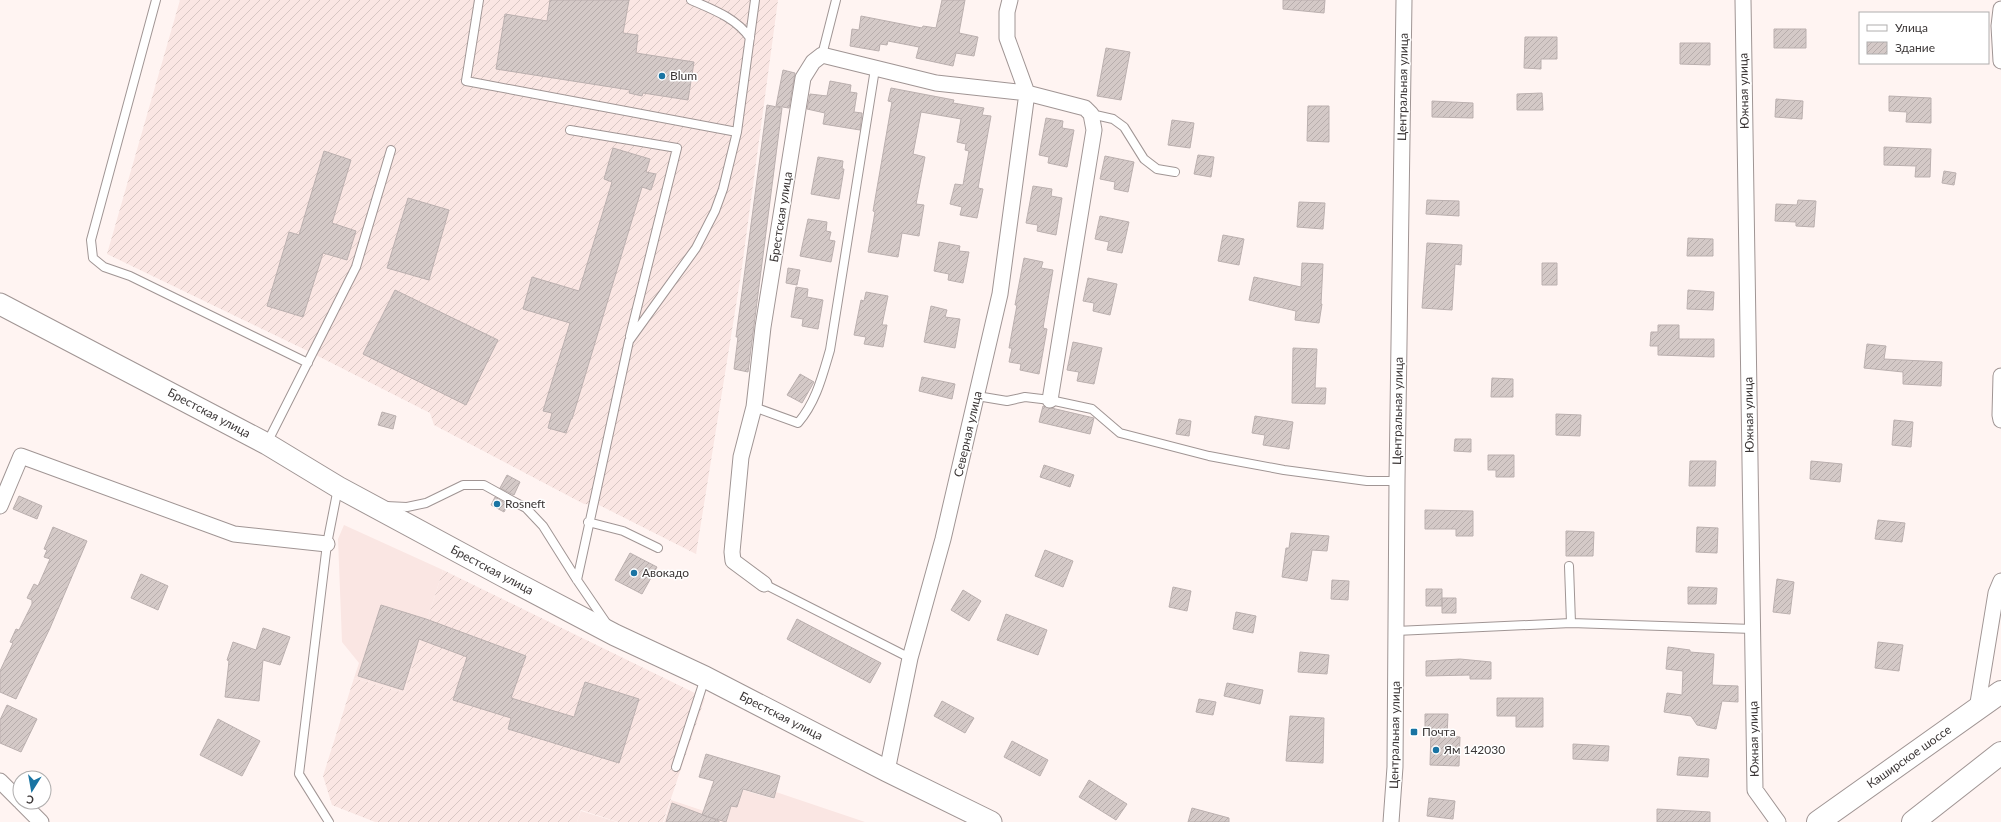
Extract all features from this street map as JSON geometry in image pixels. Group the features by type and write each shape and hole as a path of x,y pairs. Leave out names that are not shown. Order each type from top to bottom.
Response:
{"main road":[{"name":"Брестская улица","path":"0,304 267,444 338,487 369,502 503,576 615,635 705,677 886,771 991,822"},
{"name":"Каширское шоссе","path":"1818,822 2001,693"},
{"path":"1913,822 2001,753"}],"street":[{"path":"1010,0 1007,12 1007,38 1030,93"},
{"name":"Центральная улица","path":"1391,822 1396,767 1397,481 1404,0"},
{"name":"Южная улица","path":"1743,0 1755,790 1778,822"},
{"path":"2001,9 1999,26 2001,61"},
{"path":"822,55 936,83 1030,93 1085,108 1091,114 1094,130 1050,400"},
{"name":"Брестская улица","path":"764,584 733,561 732,552 741,457 754,407 763,327 803,78 813,62 822,55"},
{"name":"Северная улица","path":"886,771 910,658 943,539 1000,294 1030,93"},
{"path":"2001,376 2001,420"},
{"path":"0,506 21,456 234,534 327,544"},
{"path":"1977,709 1996,593 2001,581"},
{"path":"0,781 12,792"},
{"path":"29,810 40,822"}],"lane":[{"path":"156,0 91,240 93,258 104,267 130,276 308,363"},
{"path":"478,0 466,81 738,132"},
{"path":"691,0 727,16 742,26 750,38"},
{"path":"629,340 696,248 715,211 723,189 738,132 755,0"},
{"path":"822,55 836,0"},
{"path":"754,407 798,423 808,411 820,385 830,350 875,69"},
{"path":"1091,114 1113,119 1124,127 1144,159 1157,169 1175,172"},
{"path":"570,130 677,148 629,340 576,580"},
{"path":"267,444 356,267 391,150"},
{"path":"977,396 1008,401 1025,397 1050,400 1092,410 1120,433 1209,456 1284,470 1367,481 1397,481"},
{"path":"369,502 388,507 407,507 426,503 463,485 484,485 526,508 543,526 576,580 615,635"},
{"path":"330,822 300,774 327,544 338,487"},
{"path":"588,522 623,530 658,548"},
{"path":"1569,566 1571,623"},
{"path":"764,584 910,658"},
{"path":"1396,631 1571,623 1753,629"},
{"path":"676,767 705,677"}],"shaded area":[{"path":"180,0 778,0 741,274 696,554 599,505 584,504 434,425 430,413 312,353 107,254"},
{"path":"344,525 443,570 404,693 354,678 359,663 342,642 338,539"},
{"path":"443,570 705,698 663,822 618,822 581,810 577,822 375,822 332,805 323,776 354,678 404,693"},
{"path":"713,781 774,799 776,792 865,822 664,822 671,800 704,811"},
{"path":"581,811 617,822 577,822"}],"building":[{"path":"550,0 629,0 623,33 638,35 636,53 694,62 688,100 643,93 642,96 629,93 630,90 496,69 505,14 547,21"},
{"path":"942,0 965,0 959,33 978,37 974,56 956,53 953,66 916,58 919,47 888,41 887,45 880,44 879,51 850,46 852,29 859,30 861,16 922,28 923,26 936,28"},
{"path":"1283,0 1325,0 1324,13 1283,9"},
{"path":"1774,29 1806,29 1806,48 1774,48"},
{"path":"1525,37 1557,37 1557,59 1541,59 1541,69 1524,68"},
{"path":"1680,43 1710,43 1710,65 1680,64"},
{"path":"1106,48 1130,52 1121,100 1097,96"},
{"path":"783,70 795,73 789,108 776,106"},
{"path":"830,81 851,85 850,92 857,93 854,112 862,113 860,130 823,124 825,113 807,109 810,94 827,96"},
{"path":"891,88 954,100 953,103 984,108 982,115 991,116 978,188 983,189 977,218 960,215 962,207 950,204 955,184 963,185 969,151 965,150 966,144 957,142 961,119 921,112 913,154 925,157 916,204 924,205 919,236 902,233 898,257 868,252 875,212 873,211 892,102 888,101"},
{"path":"1542,93 1543,110 1517,110 1517,94"},
{"path":"1889,96 1931,98 1931,123 1906,122 1907,112 1889,111"},
{"path":"1776,99 1803,101 1802,119 1775,117"},
{"path":"1432,101 1473,103 1473,118 1432,117"},
{"path":"767,105 782,108 748,372 734,369 738,337 736,337"},
{"path":"1308,106 1329,106 1329,142 1307,141"},
{"path":"1046,118 1063,121 1062,128 1074,130 1067,167 1048,163 1049,157 1039,155"},
{"path":"1172,120 1194,123 1190,148 1168,145"},
{"path":"1884,147 1931,149 1930,177 1915,177 1916,166 1884,165"},
{"path":"613,148 650,159 646,172 656,174 651,190 642,187 572,419 566,433 548,428 552,413 543,411 570,323 523,309 532,277 579,291 612,182 604,179"},
{"path":"324,151 351,160 332,223 356,231 347,260 323,253 303,317 267,306 289,232 299,235"},
{"path":"1198,155 1214,157 1211,177 1194,174"},
{"path":"1105,156 1134,162 1128,192 1114,189 1115,182 1100,179"},
{"path":"818,157 843,161 842,169 844,169 839,199 811,194"},
{"path":"1944,171 1956,173 1954,185 1942,183"},
{"path":"1033,186 1052,189 1051,196 1062,198 1056,235 1037,231 1038,225 1026,223"},
{"path":"408,198 449,210 429,280 387,268"},
{"path":"1427,200 1459,201 1459,216 1426,214"},
{"path":"1798,200 1816,201 1814,227 1796,226 1796,222 1775,221 1776,204 1797,205"},
{"path":"1299,202 1325,203 1323,229 1297,227"},
{"path":"1100,216 1129,222 1122,253 1107,250 1109,242 1095,239"},
{"path":"808,219 827,222 826,231 831,232 829,240 835,241 831,262 800,256"},
{"path":"1223,235 1244,239 1239,265 1218,261"},
{"path":"1688,238 1713,239 1713,256 1687,256"},
{"path":"939,242 960,246 959,251 969,252 963,283 948,280 949,274 934,271"},
{"path":"1427,243 1462,245 1461,265 1455,264 1452,310 1422,308"},
{"path":"1024,258 1043,262 1041,268 1053,270 1043,328 1047,329 1039,374 1020,370 1021,364 1009,362 1012,348 1009,348 1017,305 1015,305"},
{"path":"1302,263 1323,264 1322,304 1319,323 1295,320 1296,311 1249,300 1254,277 1301,287"},
{"path":"1542,263 1557,263 1557,285 1542,285"},
{"path":"788,268 800,270 797,285 786,283"},
{"path":"1088,278 1117,284 1110,315 1093,311 1094,303 1083,301"},
{"path":"796,287 808,289 807,297 823,300 818,329 802,326 803,319 791,317"},
{"path":"395,290 498,340 466,405 363,354"},
{"path":"1688,290 1714,292 1713,310 1687,309"},
{"path":"866,292 888,296 882,325 887,325 883,347 864,344 866,337 854,335 861,300 864,301"},
{"path":"931,306 947,310 945,317 960,319 955,348 924,342"},
{"path":"1658,325 1679,325 1679,339 1714,339 1714,357 1658,355 1658,346 1650,346 1651,332 1658,332"},
{"path":"1073,342 1102,348 1094,384 1077,381 1079,372 1067,370"},
{"path":"1867,344 1886,346 1884,359 1942,362 1941,386 1903,384 1903,372 1864,368"},
{"path":"1293,348 1317,349 1315,388 1326,388 1325,404 1292,403"},
{"path":"800,374 814,382 802,403 787,395"},
{"path":"922,377 955,384 952,399 919,391"},
{"path":"1492,378 1513,379 1513,397 1491,397"},
{"path":"1043,406 1094,418 1090,434 1039,422"},
{"path":"382,412 396,416 393,429 378,425"},
{"path":"1556,414 1581,415 1580,436 1556,435"},
{"path":"1255,416 1293,422 1289,449 1263,445 1265,435 1252,433"},
{"path":"1179,419 1191,421 1189,436 1176,434"},
{"path":"1894,420 1913,422 1911,447 1892,445"},
{"path":"1455,439 1471,439 1471,452 1454,451"},
{"path":"1488,455 1514,455 1514,477 1496,477 1496,470 1488,470"},
{"path":"1690,461 1716,461 1715,486 1689,486"},
{"path":"1811,461 1842,464 1840,482 1810,479"},
{"path":"1044,465 1074,475 1070,487 1040,477"},
{"path":"507,475 520,482 514,495 500,488"},
{"path":"19,496 42,506 37,519 13,509"},
{"path":"495,497 508,505 504,512 491,505"},
{"path":"1425,510 1473,511 1473,536 1456,536 1456,529 1425,529"},
{"path":"1878,520 1905,523 1902,542 1875,539"},
{"path":"53,527 87,541 50,628 16,699 0,692 0,671 13,643 10,642 16,629 19,630 32,604 32,600 27,598 34,584 38,586 50,559 44,557 47,550 44,549"},
{"path":"1697,527 1718,528 1717,553 1696,552"},
{"path":"1566,531 1594,532 1593,556 1566,556"},
{"path":"1291,533 1329,536 1327,551 1312,550 1307,581 1282,577 1286,548 1289,548"},
{"path":"1045,550 1073,561 1063,587 1035,576"},
{"path":"630,553 657,567 642,594 615,580"},
{"path":"141,574 168,586 158,610 131,598"},
{"path":"1777,579 1794,582 1790,614 1773,612"},
{"path":"1332,580 1349,581 1348,600 1331,599"},
{"path":"1173,587 1191,591 1187,611 1169,607"},
{"path":"1688,587 1717,588 1716,604 1688,604"},
{"path":"1426,589 1442,589 1442,606 1426,606"},
{"path":"963,590 981,601 969,621 951,610"},
{"path":"1442,598 1456,598 1456,613 1442,613"},
{"path":"381,605 426,619 526,656 511,698 574,717 585,682 639,699 619,763 508,729 511,718 453,700 467,657 419,639 403,690 358,676"},
{"path":"1236,612 1256,616 1253,633 1233,629"},
{"path":"1006,614 1047,630 1038,655 997,640"},
{"path":"797,619 881,663 870,683 787,639"},
{"path":"263,628 290,637 280,665 263,660 259,701 225,697 229,661 227,660 233,642 256,650"},
{"path":"1878,642 1903,645 1899,671 1875,668"},
{"path":"1668,647 1690,650 1690,652 1714,654 1712,685 1738,686 1738,702 1722,701 1716,729 1697,725 1691,716 1664,712 1667,693 1682,695 1683,671 1666,669"},
{"path":"1300,652 1329,655 1327,674 1298,672"},
{"path":"1460,659 1491,662 1491,679 1470,679 1470,675 1426,676 1426,661"},
{"path":"1227,683 1263,690 1260,704 1224,696"},
{"path":"1497,698 1543,698 1543,727 1516,727 1516,716 1497,716"},
{"path":"1199,699 1216,702 1213,715 1196,712"},
{"path":"942,701 974,718 965,733 934,716"},
{"path":"7,705 37,719 21,752 0,743 0,720"},
{"path":"1425,714 1448,714 1447,736 1460,737 1459,766 1430,765 1431,730 1425,730"},
{"path":"1290,716 1324,718 1323,763 1286,761"},
{"path":"218,719 260,741 242,776 200,755"},
{"path":"1012,741 1048,760 1040,776 1004,757"},
{"path":"1573,744 1609,746 1608,761 1573,759"},
{"path":"706,754 780,776 774,798 743,789 737,807 731,806 726,822 702,815 714,781 699,777"},
{"path":"1679,757 1709,759 1708,777 1677,775"},
{"path":"1089,780 1127,804 1116,820 1079,797"},
{"path":"1429,798 1455,801 1453,819 1427,816"},
{"path":"672,803 719,821 719,822 666,822"},
{"path":"1192,808 1229,818 1229,822 1188,822"},
{"path":"1657,809 1710,812 1710,822 1657,822"}],"place":[{"name":"Blum","path":"662,76"},
{"name":"Rosneft","path":"497,504"},
{"name":"Авокадо","path":"634,573"},
{"name":"Почта","path":"1414,732"},
{"name":"Ям 142030","path":"1436,750"}]}
